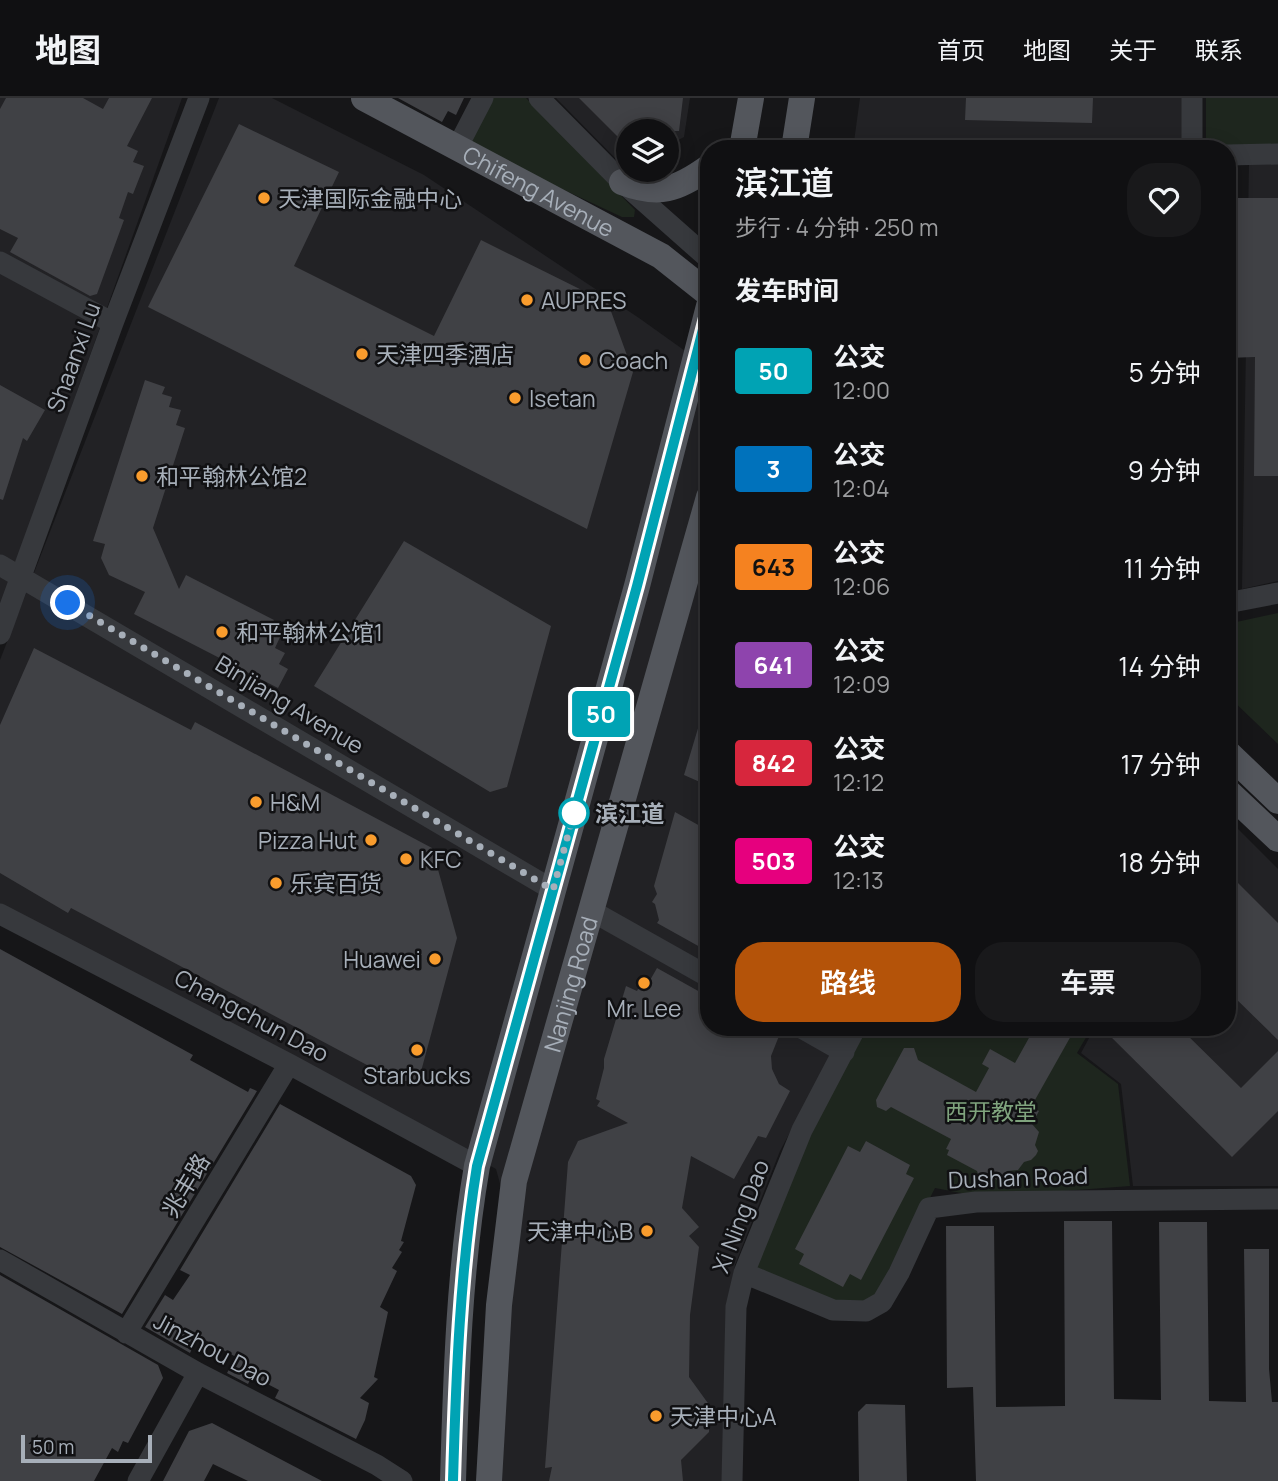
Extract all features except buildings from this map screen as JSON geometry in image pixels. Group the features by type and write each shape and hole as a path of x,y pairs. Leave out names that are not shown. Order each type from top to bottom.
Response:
{"main road":[{"name":"Chifeng Avenue","path":"364,98 662,256 700,287"},
{"path":"795,140 802,98"},
{"path":"732,140 750,105"},
{"path":"744,140 750,105"},
{"path":"622,182 643,190 657,191 700,174"},
{"name":"Nanjing Road","path":"453,1481 460,1307 468,1221 477,1166 644,560 700,341"},
{"name":"Nanjing Road","path":"489,1481 499,1305 514,1181 700,528"},
{"path":"1236,761 1278,801"},
{"path":"1236,799 1278,839"}],"street":[{"name":"Shaanxi Lu","path":"0,634 113,323 199,98"},
{"path":"457,148 483,98"},
{"path":"539,98 616,176"},
{"path":"1192,98 1192,140"},
{"path":"1236,155 1278,154"},
{"path":"622,182 700,251"},
{"path":"0,262 113,323"},
{"name":"Binjiang Avenue","path":"0,565 553,890"},
{"path":"1236,601 1278,593"},
{"path":"590,910 700,972"},
{"name":"Changchun Dao","path":"0,914 289,1064 477,1166"},
{"path":"816,1036 844,1052"},
{"name":"Xi Ning Dao","path":"732,1481 736,1307 744,1273 802,1130 852,1036"},
{"name":"兆丰路","path":"127,1333 289,1064"},
{"name":"Dushan Road","path":"744,1273 834,1310 866,1311 882,1302 899,1273 929,1208 975,1202 1278,1199"},
{"name":"Jinzhou Dao","path":"0,1260 198,1374 377,1465 402,1481"},
{"path":"138,1481 198,1374"}],"shaded area":[{"path":"0,98 182,98 0,607"},
{"path":"219,98 272,98 424,175 700,362 700,1036 841,1036 780,1151 735,1265 727,1312 724,1481 497,1481 513,1231 496,1169 288,1056 0,907 0,660"},
{"path":"556,98 690,98 684,137 679,140 679,119 616,119 616,159"},
{"path":"860,98 1191,98 1192,140 854,140"},
{"path":"1249,162 1278,162 1278,581 1242,589"},
{"path":"1236,827 1278,869 1278,1186 1133,1186 1121,1084 1081,1053 1090,1036 1236,1036"}],"green space":[{"path":"493,98 526,98 635,210 634,217 622,217 468,145"},
{"path":"1206,98 1278,98 1278,144 1236,146 1236,140 1206,140"},
{"path":"1278,613 1278,744 1236,704 1236,622"},
{"name":"西开教堂","path":"858,1036 1087,1036 1077,1053 1118,1084 1130,1186 982,1197 935,1188 878,1299 833,1306 750,1270 808,1131"}],"bus line":[{"name":"50","path":"453,1481 460,1307 468,1221 477,1166 637,586 700,344"}],"place":[{"name":"天津国际金融中心","path":"264,198"},
{"name":"AUPRES","path":"527,300"},
{"name":"天津四季酒店","path":"362,354"},
{"name":"Coach","path":"585,360"},
{"name":"Isetan","path":"515,398"},
{"name":"和平翰林公馆2","path":"142,476"},
{"name":"和平翰林公馆1","path":"222,632"},
{"name":"H&M","path":"256,802"},
{"name":"滨江道","path":"574,813"},
{"name":"Pizza Hut","path":"371,840"},
{"name":"KFC","path":"406,859"},
{"name":"乐宾百货","path":"276,883"},
{"name":"Huawei","path":"435,959"},
{"name":"Mr. Lee","path":"644,983"},
{"name":"Starbucks","path":"417,1050"},
{"name":"天津中心B","path":"647,1231"},
{"name":"天津中心A","path":"656,1416"}],"route":[{"path":"68,603 553,890 574,813"}]}
